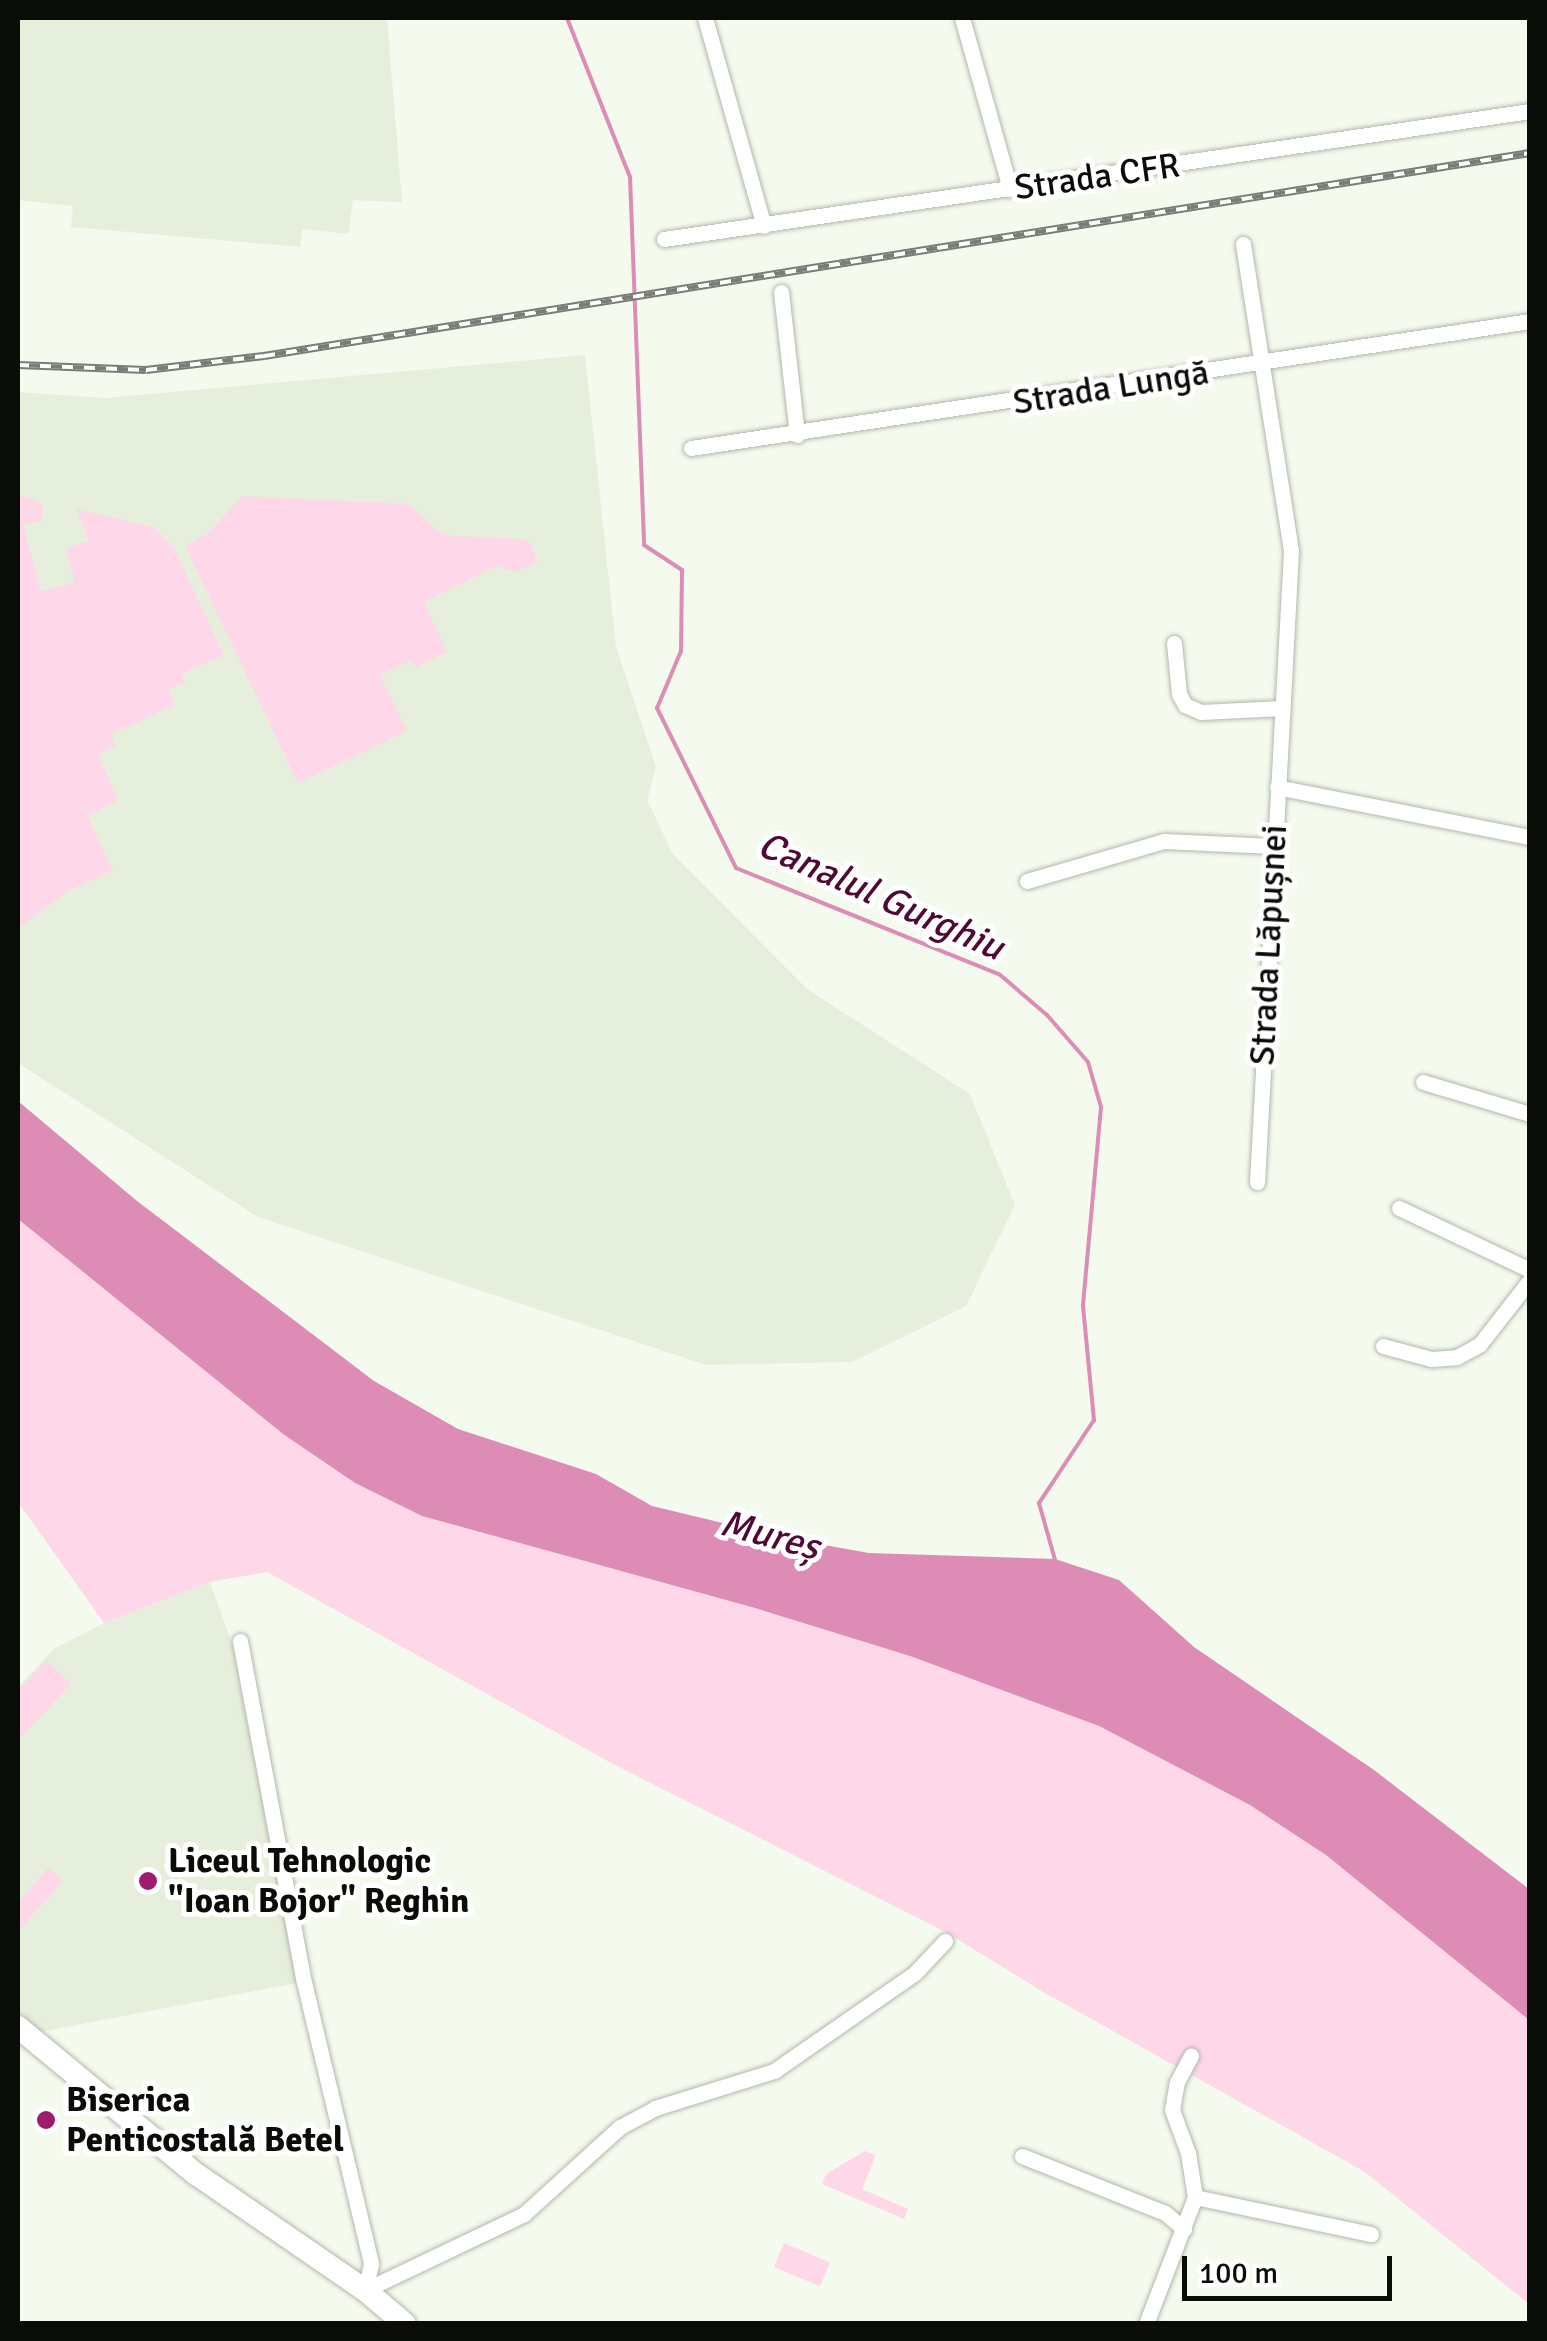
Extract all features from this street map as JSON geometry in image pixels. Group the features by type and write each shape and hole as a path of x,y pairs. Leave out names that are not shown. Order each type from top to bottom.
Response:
{"main road":[{"path":"18,2027 196,2174 365,2290 405,2324"}],"street":[{"path":"705,18 764,226"},
{"path":"962,18 1010,189"},
{"name":"Strada CFR","path":"664,239 1530,111"},
{"name":"Strada Lăpușnei","path":"1243,244 1291,551 1257,1182"},
{"path":"781,292 797,435"},
{"name":"Strada Lungă","path":"691,448 1530,322"},
{"path":"1174,643 1185,705 1201,712 1282,708"},
{"path":"1276,787 1530,838"},
{"path":"1027,881 1164,841 1273,846"},
{"path":"1423,1082 1530,1114"},
{"path":"1399,1208 1530,1270"},
{"path":"1383,1346 1419,1358 1457,1357 1480,1344 1530,1280"},
{"path":"1517,1295 1530,1310"},
{"path":"240,1641 304,1982 370,2264 365,2290"},
{"path":"365,2290 524,2214 620,2127 643,2114 710,2088 774,2071 915,1973 945,1941"},
{"path":"1146,2324 1195,2197 1188,2154 1172,2110 1177,2082 1191,2056"},
{"path":"1022,2156 1164,2213 1184,2229"},
{"path":"1195,2197 1371,2234"}],"shaded area":[{"path":"18,18 387,18 402,202 353,200 348,234 302,229 300,247 71,227 73,206 18,200"},
{"path":"585,355 616,647 656,767 647,800 673,854 807,989 970,1094 1015,1205 966,1306 852,1362 706,1365 258,1217 18,1063 18,392 105,398"},
{"path":"18,496 37,500 44,508 41,521 23,525 41,591 75,582 66,548 89,541 76,509 153,527 174,548 224,655 182,673 185,682 168,689 175,705 111,734 115,746 98,755 118,800 87,816 113,870 69,890 18,928"},
{"path":"243,496 409,504 436,530 451,536 522,539 531,543 537,562 517,572 497,566 424,602 447,652 416,667 411,660 380,675 407,731 298,783 185,546 207,534"},
{"path":"18,1219 283,1434 355,1483 422,1516 755,1608 910,1656 1041,1704 1099,1726 1251,1805 1326,1855 1529,2020 1529,2304 1365,2172 1045,1993 942,1930 613,1764 267,1572 210,1582 104,1623 18,1502"},
{"name":"Liceul Tehnologic \"Ioan Bojor\" Reghin","path":"210,1582 232,1644 297,1983 40,2032 18,2013 18,1687 54,1649 104,1623"},
{"path":"47,1660 71,1684 18,1740 18,1690"},
{"path":"48,1868 63,1881 18,1931 18,1903"},
{"path":"865,2151 876,2155 862,2189 908,2209 904,2219 822,2184 826,2174"},
{"path":"784,2243 830,2263 820,2286 774,2267"}],"water":[{"name":"Mureș","path":"18,1101 137,1201 374,1381 458,1429 596,1474 652,1506 785,1538 869,1553 1055,1559 1119,1580 1194,1647 1374,1770 1529,1889 1529,2020 1326,1855 1250,1805 1099,1726 910,1656 755,1608 422,1516 355,1483 283,1434 18,1219"}],"waterway":[{"name":"Canalul Gurghiu","path":"567,18 630,177 644,545 682,570 681,651 657,708 736,868 999,974 1047,1015 1088,1062 1101,1107 1083,1306 1094,1420 1039,1503 1055,1560"}],"railway":[{"path":"18,365 146,370 264,356 1530,153"}],"place":[{"name":"Liceul Tehnologic \"Ioan Bojor\" Reghin","path":"148,1881"},
{"name":"Biserica Penticostală Betel","path":"46,2120"}]}
